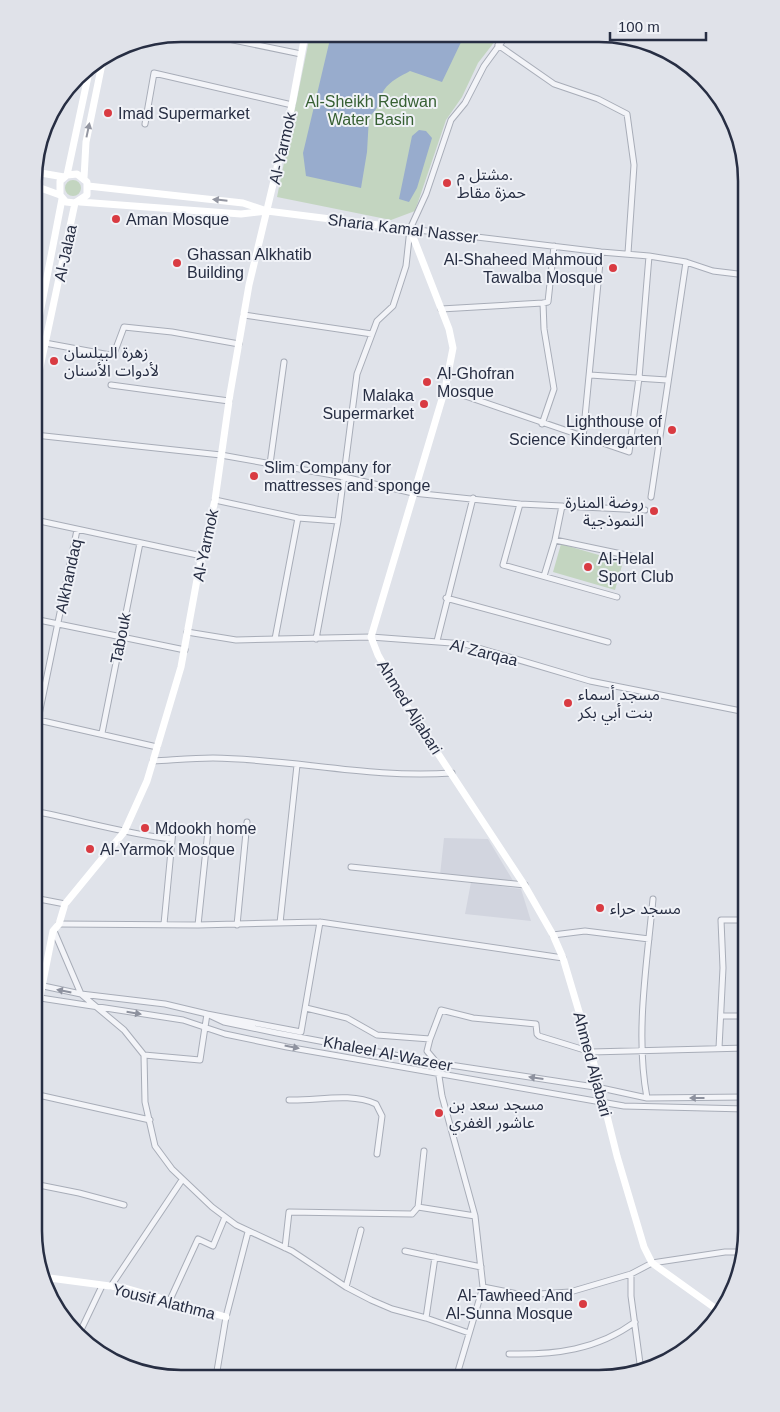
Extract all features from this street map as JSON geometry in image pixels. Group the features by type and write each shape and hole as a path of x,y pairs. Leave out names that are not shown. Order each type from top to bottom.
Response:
{"street":[{"path":"316,639 338,521 357,374 377,321 393,306 406,266 410,229 426,194 451,120 465,103 500,42"},
{"path":"246,43 300,54"},
{"name":"Al-Yarmok","path":"43,987 54,931 60,924 65,904 124,832 153,762 182,667 202,556 215,500 229,401 244,315 292,105 303,43"},
{"path":"498,45 554,84 598,99 627,114 634,165 628,254"},
{"path":"42,189 78,202 87,195 88,186 84,178 86,142 101,68"},
{"path":"145,124 154,73 292,105"},
{"path":"61,197 58,186 65,176 87,80"},
{"path":"43,173 65,176 76,174 84,178"},
{"name":"Sharia Kamal Nasser","path":"88,186 243,202 267,211 601,252 649,256 686,262 713,271 738,274"},
{"name":"Al-Jalaa","path":"42,301 61,197"},
{"name":"Sharia Kamal Nasser","path":"78,202 241,214 267,211"},
{"name":"Al-Jalaa","path":"42,357 78,202"},
{"path":"371,637 445,389 453,348 449,329 410,229"},
{"path":"441,309 548,302 554,246"},
{"path":"583,438 601,252"},
{"path":"445,389 542,424 629,452 639,378 649,256"},
{"path":"651,497 686,262"},
{"path":"542,424 554,389 544,329 543,303"},
{"path":"244,315 372,334"},
{"path":"45,343 110,355 115,351 124,327 182,333 240,344"},
{"path":"270,464 284,362"},
{"path":"590,375 667,380"},
{"path":"111,386 229,401"},
{"path":"42,437 221,455 344,477 413,493 520,504 645,510"},
{"path":"437,641 446,598 474,498"},
{"path":"215,500 298,518 338,521"},
{"path":"520,504 502,565 617,597"},
{"path":"544,576 555,540 562,506"},
{"path":"275,639 298,518"},
{"path":"42,522 202,556"},
{"name":"Alkhandaq","path":"42,696 77,530"},
{"path":"555,540 631,556"},
{"name":"Tabouk","path":"102,733 140,543"},
{"path":"446,598 608,642"},
{"path":"42,621 185,650"},
{"name":"Al Zarqaa","path":"187,632 236,640 371,637 464,644 590,681 738,710"},
{"name":"Ahmed Aljabari","path":"371,637 378,655 408,708 525,886 553,935 591,1052 617,1156 644,1247 652,1263"},
{"path":"42,720 157,747"},
{"path":"153,762 214,758 397,775 452,773"},
{"path":"280,924 297,765"},
{"path":"42,812 82,820 124,832 172,840"},
{"path":"237,925 247,822"},
{"path":"164,924 173,830 208,830 198,925"},
{"path":"351,867 525,886"},
{"path":"647,1098 642,1051 653,899"},
{"path":"42,900 65,904"},
{"path":"719,1048 724,968 721,920 737,920"},
{"path":"144,1055 200,1060 207,1014 301,1032 320,922"},
{"path":"60,924 237,925 320,922 562,958"},
{"path":"54,931 80,994 124,1030 144,1055 145,1102 155,1146 182,1180 225,1217 248,1232 285,1248 346,1287 392,1309 426,1318 469,1333"},
{"path":"553,935 585,931 649,939"},
{"name":"Khaleel Al-Wazeer","path":"43,987 80,994 165,1004 207,1014 224,1022 437,1063 601,1088 647,1098 737,1097"},
{"name":"Khaleel Al-Wazeer","path":"42,999 183,1020 225,1034 438,1074 624,1106 737,1109"},
{"path":"306,1008 347,1018 377,1035 430,1039"},
{"path":"458,1370 483,1287 475,1216 442,1096 437,1063 427,1051 441,1010 474,1018 536,1024 539,1036 591,1052 737,1048"},
{"path":"722,1016 737,1016"},
{"path":"42,1096 150,1120"},
{"path":"289,1100 320,1101 335,1097 376,1104 382,1116 377,1154"},
{"path":"285,1248 289,1212 412,1214 418,1207 424,1151"},
{"path":"111,1286 182,1180"},
{"path":"42,1186 124,1205"},
{"path":"418,1207 475,1216"},
{"path":"168,1302 198,1239 213,1246 225,1217"},
{"path":"346,1287 361,1230"},
{"path":"217,1370 226,1317 248,1232"},
{"path":"405,1251 481,1267"},
{"path":"483,1287 524,1295 570,1292 632,1274 652,1263 736,1252"},
{"path":"426,1318 435,1258"},
{"path":"652,1263 714,1307"},
{"path":"632,1274 631,1296 640,1363"},
{"name":"Yousif Alathma","path":"51,1278 111,1286 226,1317"},
{"path":"82,1328 102,1286"},
{"path":"509,1354 564,1353 619,1333 635,1322"}],"shaded area":[{"path":"444,838 488,839 515,884 440,875"},
{"path":"471,882 521,889 531,921 465,914"}],"green space":[{"name":"Al-Sheikh Redwan Water Basin","path":"494,42 478,63 462,97 446,120 415,211 391,220 277,197 308,43"},
{"path":"73,180 79,182 81,188 79,194 73,196 67,194 65,188 67,182"},
{"name":"Al-Helal Sport Club","path":"561,544 623,562 615,590 553,572"}],"water":[{"name":"Al-Sheikh Redwan Water Basin","path":"461,42 442,82 410,71 392,81 386,87 378,106 369,117 367,152 361,188 306,176 303,153 329,43"},
{"path":"419,130 426,131 432,138 417,188 409,202 399,199 412,136"}],"place":[{"name":"Imad Supermarket","path":"108,113"},
{"name":"مشتل م. حمزة مقاط","path":"447,183"},
{"name":"Aman Mosque","path":"116,219"},
{"name":"Ghassan Alkhatib Building","path":"177,263"},
{"name":"Al-Shaheed Mahmoud Tawalba Mosque","path":"613,268"},
{"name":"زهرة البيلسان لأدوات الأسنان","path":"54,361"},
{"name":"Al-Ghofran Mosque","path":"427,382"},
{"name":"Malaka Supermarket","path":"424,404"},
{"name":"Lighthouse of Science Kindergarten","path":"672,430"},
{"name":"Slim Company for mattresses and sponge","path":"254,476"},
{"name":"روضة المنارة النموذجية","path":"654,511"},
{"name":"Al-Helal Sport Club","path":"588,567"},
{"name":"مسجد أسماء بنت أبي بكر","path":"568,703"},
{"name":"Mdookh home","path":"145,828"},
{"name":"Al-Yarmok Mosque","path":"90,849"},
{"name":"مسجد حراء","path":"600,908"},
{"name":"مسجد سعد بن عاشور الغفري","path":"439,1113"},
{"name":"Al-Tawheed And Al-Sunna Mosque","path":"583,1304"}]}
